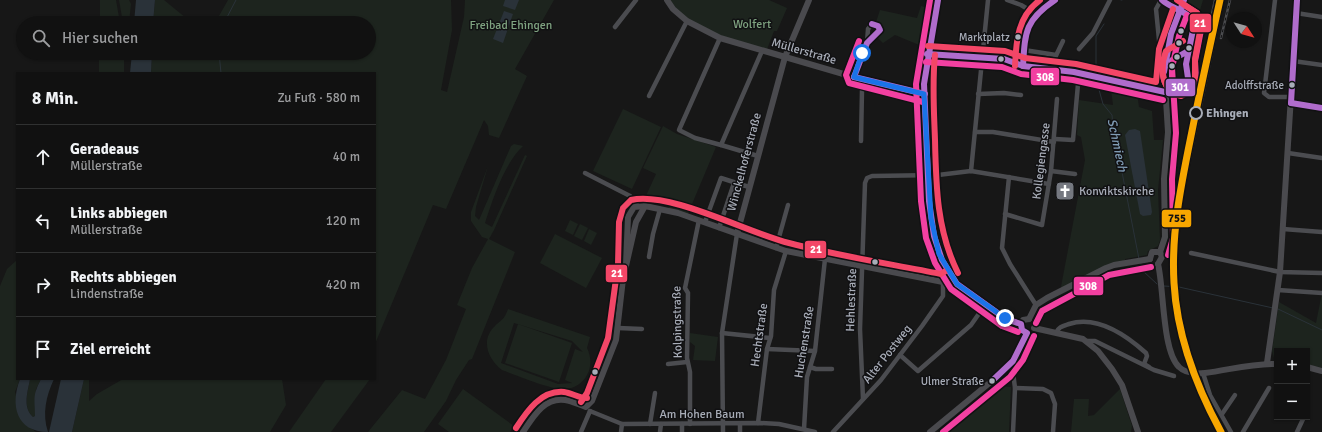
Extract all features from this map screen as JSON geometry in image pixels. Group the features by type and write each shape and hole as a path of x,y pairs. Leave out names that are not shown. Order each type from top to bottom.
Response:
{"street":[{"path":"615,27 636,0"},
{"name":"Müllerstraße","path":"667,0 687,21 720,38 864,80 924,94"},
{"name":"Winckelhoferstraße","path":"722,432 722,333 737,234 785,58 809,0"},
{"path":"938,0 928,54 924,94 931,218 934,236 939,254 951,277 957,284 1006,319 1020,324"},
{"path":"971,171 988,0"},
{"path":"1008,0 1021,5 1036,14"},
{"path":"1055,0 1036,14 1025,33 1023,66 1050,68 1090,75 1165,92"},
{"path":"1079,49 1093,33 1110,0"},
{"path":"1160,50 1156,9 1161,0 1180,12"},
{"path":"1166,4 1174,4 1179,0"},
{"path":"1184,0 1169,43 1164,67 1168,132 1164,180 1164,237 1160,252 1162,257 1158,264 1170,350 1178,367 1188,373 1204,373 1238,366 1274,364"},
{"path":"1275,0 1264,93 1269,97 1291,100 1322,108"},
{"path":"1268,364 1280,272 1297,0"},
{"path":"1296,13 1322,17"},
{"path":"649,96 687,21"},
{"path":"720,38 679,130 696,138 758,156"},
{"path":"1050,68 1062,41"},
{"path":"854,77 867,43"},
{"path":"1024,50 1056,54"},
{"path":"721,145 762,51"},
{"path":"928,54 982,58"},
{"path":"1293,61 1322,65"},
{"path":"975,132 993,132 1055,141 1073,140 1079,73"},
{"path":"861,141 862,90 864,80"},
{"path":"978,94 1004,93 1021,95"},
{"name":"Kollegiengasse","path":"1005,214 1042,225 1055,141 1057,99"},
{"path":"1288,153 1322,158"},
{"path":"929,175 971,171 1049,184"},
{"path":"1051,171 1075,174"},
{"path":"586,173 630,196 642,206"},
{"name":"Hehlestraße","path":"863,399 860,329 865,183 867,178 872,176 929,175"},
{"path":"1009,177 1002,248 1036,305"},
{"name":"Kolpingstraße","path":"690,424 690,372 687,362 688,293 685,288 702,221 721,178 734,182"},
{"path":"719,228 734,182 749,187"},
{"path":"776,248 788,204"},
{"path":"626,265 628,217 632,209 642,206 660,209 702,221 786,251 942,282 951,277"},
{"path":"581,432 612,352 618,328 626,265 638,216 642,206"},
{"path":"649,257 653,234 660,209"},
{"path":"1283,229 1322,232"},
{"name":"Hechtstraße","path":"758,423 767,349 770,338 774,290 786,251"},
{"path":"1147,260 1152,252 1160,252"},
{"path":"1191,253 1280,272 1322,273"},
{"name":"Huchenstraße","path":"804,429 807,377 815,351 825,259"},
{"path":"1029,319 1036,305 1106,268 1114,265 1147,260 1158,264"},
{"name":"Alter Postweg","path":"833,432 900,355 943,296 942,282"},
{"path":"1278,290 1322,293"},
{"path":"900,355 918,371 971,325 985,305"},
{"path":"1020,324 1023,320 1029,319 1034,323 1034,328"},
{"path":"1056,332 1061,327 1071,323 1090,323 1104,326 1121,333 1146,353 1147,356 1144,364 1149,366"},
{"path":"1020,324 1022,330 1027,332"},
{"path":"618,328 642,329"},
{"path":"930,432 1012,364 1020,350 1027,332 1034,328 1056,332 1087,341 1095,341 1174,376"},
{"path":"722,333 770,338"},
{"path":"1087,341 1105,359 1120,381 1138,432"},
{"path":"767,349 815,351"},
{"path":"668,364 687,362"},
{"path":"1012,364 1015,388 1013,432"},
{"path":"810,367 816,369 832,369"},
{"path":"1310,368 1322,371"},
{"path":"1204,373 1210,395 1231,432"},
{"path":"1015,388 1043,389 1051,393 1055,404 1054,432"},
{"path":"1243,432 1269,388"},
{"path":"650,424 655,393"},
{"path":"1222,414 1235,394"},
{"path":"523,432 537,412 549,403 561,400 589,409"},
{"name":"Am Hohen Baum","path":"589,409 622,424 758,423 793,430 804,429 815,432"},
{"path":"1297,432 1303,420"},
{"path":"621,432 622,424"},
{"path":"660,432 661,424"},
{"path":"682,424 682,432"},
{"path":"740,424 740,432"},
{"path":"1133,432 1135,425"}],"green space":[{"path":"100,0 116,0 119,16 100,16"},
{"path":"119,0 129,0 131,4 130,16 122,16"},
{"path":"155,0 164,0 183,16 154,16"},
{"name":"Freibad Ehingen","path":"228,0 451,0 452,30 441,90 447,92 464,17 465,0 554,0 515,69 527,76 499,138 489,135 488,126 484,120 446,209 433,205 376,342 376,72 151,72 152,60 376,60 376,16 219,16"},
{"name":"Wolfert","path":"667,0 769,0 787,8 777,31 774,31 766,52 741,45 687,21"},
{"path":"1188,0 1203,0 1200,10 1193,14 1188,9"},
{"path":"921,6 932,9 924,47 895,35 883,43 877,37 882,28 876,22 880,10 917,18"},
{"path":"99,60 124,60 124,72 99,72"},
{"path":"1110,82 1136,87 1139,107 1152,111 1154,140 1163,140 1158,190 1160,240 1158,246 1148,251 1147,255 1125,259 1125,263 1060,292 1085,160 1081,137 1077,135 1079,100 1113,105"},
{"path":"623,109 661,127 632,189 593,171"},
{"path":"663,126 677,134 716,147 687,216 671,212 668,206 645,198 656,174 643,168"},
{"path":"514,144 523,146 516,153 505,172 485,223 492,227 525,155 527,156 489,239 515,252 472,359 469,360 456,380 446,401 424,432 368,432 402,390 425,399 446,360 466,309 457,305 472,268 488,239 482,237 471,221 471,212 488,166 476,207 475,216 479,220 511,146"},
{"path":"570,220 578,224 573,235 565,231"},
{"path":"580,224 588,228 582,240 574,236"},
{"path":"589,229 597,233 591,245 584,241"},
{"path":"555,234 602,258 586,288 540,263"},
{"path":"16,261 16,380 20,380 15,392 24,423 36,432 0,432 0,286 7,269"},
{"path":"1322,293 1322,368 1310,365 1310,348 1274,348 1274,358 1272,351 1279,302 1316,323"},
{"path":"508,309 590,337 587,348 590,358 589,372 583,381 571,388 558,389 542,385 502,370 497,366 488,349 488,337 490,331 503,319","holes":["514,323 572,341 583,352 575,349 565,380 572,383 558,384 501,363"]},
{"path":"518,324 572,343 559,382 505,363"},
{"path":"690,333 718,337 715,361 693,360 695,346 690,342"},
{"path":"30,380 40,380 36,389 35,416 33,417 28,409 27,394"},
{"path":"84,380 89,380 89,401 97,394 121,380 282,380 286,405 270,432 72,432"},
{"path":"325,380 369,380 331,432 289,432"},
{"path":"996,386 1011,387 1009,432 939,432"},
{"path":"463,389 514,426 510,432 449,432 438,424"},
{"path":"1120,389 1132,426 1131,432 1071,432 1074,399 1089,399 1088,416 1094,415"}],"shaded area":[{"path":"136,0 155,0 154,16 135,16"},
{"path":"505,0 519,0 515,10 503,6"},
{"path":"504,11 513,14 503,43 493,39"},
{"path":"131,60 152,60 151,72 130,72"},
{"path":"1135,129 1140,131 1152,212 1151,215 1143,216 1140,214 1125,135 1129,130"},
{"path":"20,380 30,380 27,404 33,417 35,416 35,394 40,380 54,380 49,392 45,412 48,432 37,431 22,422 16,407 17,389"},
{"path":"61,380 84,380 72,432 49,432"}],"waterway":[{"name":"Schmiech","path":"228,16 236,0"},
{"name":"Schmiech","path":"1096,74 1096,36 1104,24"},
{"name":"Schmiech","path":"220,60 221,72"},
{"name":"Schmiech","path":"1096,79 1103,104 1112,115 1139,259"},
{"name":"Schmiech","path":"1141,264 1143,271 1157,284"},
{"name":"Schmiech","path":"1164,286 1179,287 1273,308"},
{"name":"Schmiech","path":"1278,309 1322,330"}],"railway":[{"path":"1209,28 1215,0"},
{"path":"1173,274 1179,211 1223,0"},
{"path":"1221,38 1230,0"}],"transit line":[{"name":"308","path":"930,0 916,84 921,201 926,238 935,263 951,289 1002,326 1018,332"},
{"name":"301","path":"938,0 924,84 929,201 934,236 942,260 957,284 1006,319 1021,324 1022,330 1027,333 1013,361 992,381"},
{"name":"21","path":"1015,66 1016,47 1023,21 1027,13 1040,0"},
{"name":"301","path":"1023,66 1028,28 1038,14 1055,0"},
{"name":"301","path":"1162,0 1189,16 1194,25 1186,64 1188,78 1185,86 1181,88 1172,80 1172,60 1188,51"},
{"name":"21","path":"1177,0 1197,13 1201,26 1195,59 1195,80 1191,91 1181,96 1174,93 1165,84 1163,78 1163,64 1166,51 1183,41"},
{"name":"301","path":"1164,72 1171,34 1184,0"},
{"name":"755","path":"1220,0 1180,191 1175,227 1173,264 1179,322 1189,360 1196,379 1221,432"},
{"name":"301","path":"1291,103 1297,0"},
{"name":"308","path":"1163,64 1163,73 1166,86 1176,95 1188,93 1196,80 1195,61 1202,25 1197,13 1184,5"},
{"name":"21","path":"928,46 1005,51 1025,58 1076,64 1156,82 1159,49 1173,9"},
{"name":"308","path":"1168,255 1173,238 1172,179 1176,133 1172,68 1179,36 1187,15"},
{"name":"301","path":"854,77 867,43 880,30 878,26 872,24"},
{"name":"308","path":"859,41 846,75 849,83 923,102"},
{"name":"301","path":"927,54 1004,59 1023,66 1074,72 1165,92"},
{"name":"21","path":"935,55 934,97 937,192 946,241 958,273"},
{"name":"308","path":"926,62 1002,67 1021,74 1073,80 1163,100"},
{"name":"301","path":"854,77 925,94"},
{"name":"301","path":"1291,103 1322,108"},
{"name":"21","path":"581,402 587,393 608,338 618,264 619,222 623,208 631,200 647,199 687,207 772,238 826,252 941,274 947,270"},
{"name":"308","path":"1036,323 1042,311 1109,275 1151,267"},
{"name":"308","path":"943,432 1010,377 1023,360 1034,336"},
{"name":"21","path":"516,428 530,409 548,394 564,392 587,398"}],"place":[{"name":"Marktplatz","path":"1018,37"},
{"name":"Adolffstraße","path":"1292,85"},
{"name":"Ehingen","path":"1196,113"},
{"name":"Konviktskirche","path":"1065,191"},
{"name":"Ulmer Straße","path":"992,381"}],"route":[{"path":"862,53 854,77 924,94 929,201 934,236 939,254 951,277 957,284 1005,318"}]}
